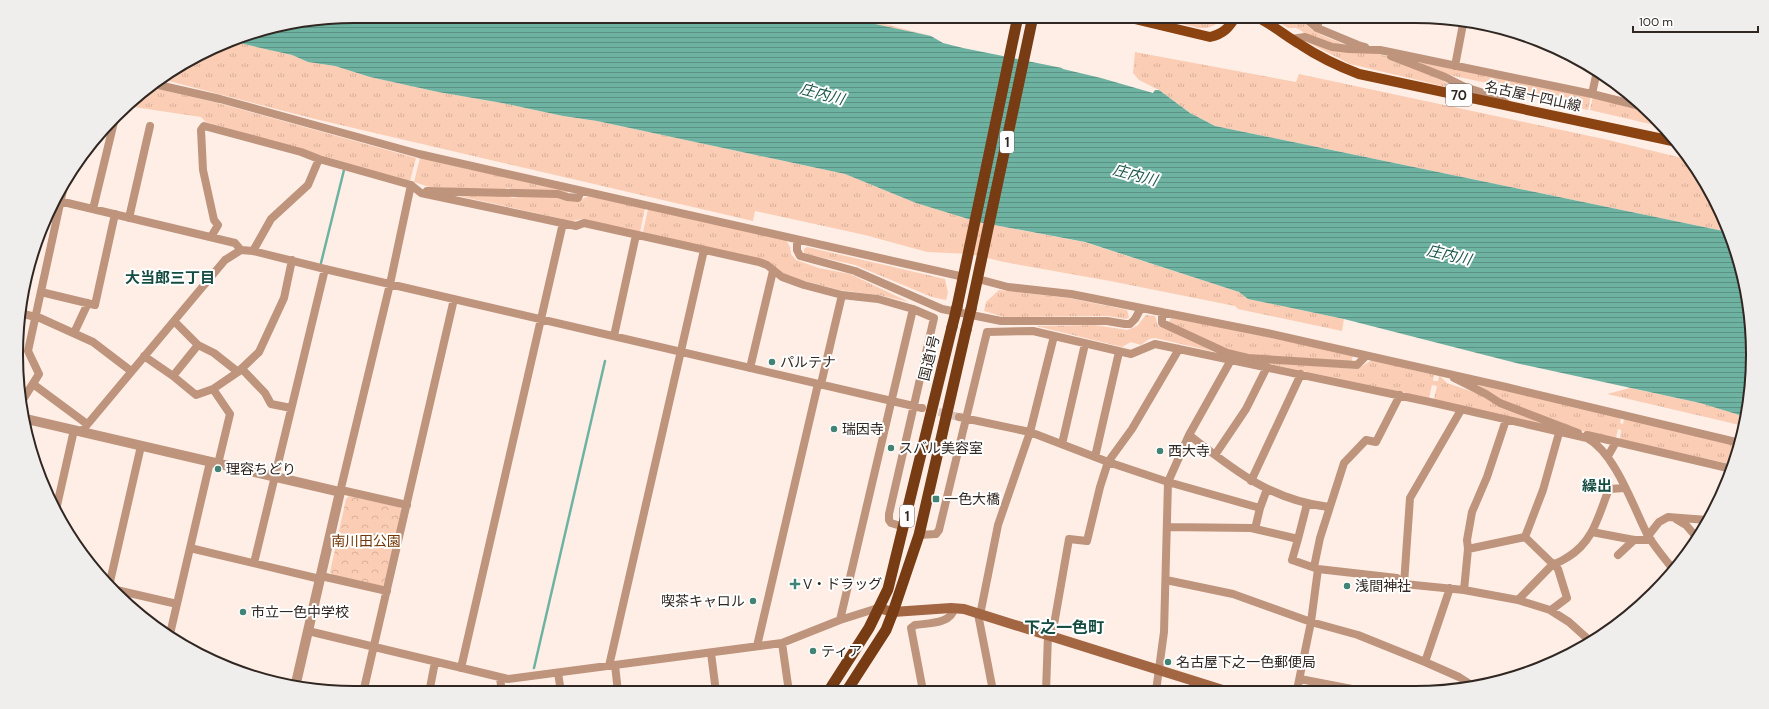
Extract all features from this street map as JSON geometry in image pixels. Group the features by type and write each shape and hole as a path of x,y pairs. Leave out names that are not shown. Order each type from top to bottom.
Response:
{"highway":[{"name":"国道1号","path":"832,686 869,628 888,589 964,277 1017,23"},
{"name":"国道1号","path":"850,686 886,630 919,535 978,279 1032,23"}],"main road":[{"path":"1151,23 1210,37 1221,35 1232,23"},
{"name":"名古屋十四山線","path":"1267,23 1333,64 1359,74 1667,140"},
{"path":"878,608 893,612 954,608 964,610 1050,635 1209,686"}],"street":[{"path":"1311,23 1318,28 1358,45 1592,94 1632,104"},
{"path":"1318,28 1319,23"},
{"path":"1455,66 1462,27"},
{"path":"1291,39 1305,37 1332,47 1380,50 1390,56 1445,77 1464,87 1498,98 1508,105"},
{"path":"1592,94 1596,77"},
{"path":"161,86 220,99 419,154 964,277"},
{"path":"129,218 150,126"},
{"path":"211,237 218,225 214,220 203,170 201,130 204,126 301,152 319,159 412,185 421,194 576,226 584,223 759,262 768,265 773,271 782,277 842,295 878,299 913,309 934,318 888,514 888,520 891,523 904,527"},
{"path":"93,209 113,128"},
{"path":"253,250 271,219 308,185 319,159"},
{"path":"296,681 412,185"},
{"path":"421,194 428,190 558,194 578,198 581,191"},
{"path":"60,202 236,243 241,250"},
{"path":"26,395 39,374 28,351 56,210"},
{"path":"40,292 95,305 115,214"},
{"path":"461,668 563,223"},
{"path":"614,336 636,235"},
{"path":"797,240 797,250 800,256 855,271 942,309 1001,321 1107,321 1130,324 1136,319 1141,308"},
{"path":"58,503 81,429 228,257 241,250 253,250 325,269 922,408"},
{"path":"617,686 612,666 704,250"},
{"path":"144,356 173,376 196,396 213,389 240,370 258,352 284,298 292,260"},
{"path":"254,563 325,269"},
{"path":"750,368 773,271"},
{"path":"978,279 1008,287 1071,294 1162,312 1450,375 1734,442"},
{"path":"757,646 819,384 842,295"},
{"path":"365,686 454,298"},
{"path":"74,334 88,303"},
{"path":"840,620 890,400 913,309"},
{"path":"1162,312 1162,324 1227,353 1267,367 1587,438"},
{"path":"26,315 35,317 93,342 131,371"},
{"path":"174,321 198,344 240,370 265,393 271,404 291,408"},
{"path":"919,535 936,534 939,530 962,418 987,332 1033,331 1131,354 1155,344 1230,360 1357,365 1366,356"},
{"path":"991,686 979,614 998,525 1030,432 1054,336"},
{"path":"173,376 198,344"},
{"path":"1062,444 1085,344"},
{"path":"1046,686 1050,635 1069,539 1087,541 1100,486 1108,462 1132,429 1179,350"},
{"path":"1094,457 1120,352"},
{"path":"1157,686 1164,632 1168,482 1189,435 1230,360"},
{"path":"1215,455 1246,409 1267,367"},
{"path":"1251,482 1301,374"},
{"path":"1450,375 1456,381 1486,394 1500,403 1578,432 1726,468"},
{"path":"33,384 81,429"},
{"path":"171,631 190,548 214,463 230,414 213,389"},
{"path":"1298,686 1311,622 1320,538 1344,463 1366,440 1376,442 1400,396"},
{"path":"1404,584 1410,498 1461,410"},
{"path":"962,418 1030,432 1094,457 1168,482 1260,508"},
{"path":"29,419 81,429 141,446 275,477 407,505"},
{"path":"1464,590 1468,549 1467,540 1472,512 1487,477 1506,420"},
{"path":"1578,432 1592,441 1608,456 1650,538 1670,565"},
{"path":"1525,537 1543,490 1559,433"},
{"path":"1189,435 1251,482 1307,504 1329,507"},
{"path":"1608,456 1616,442"},
{"path":"111,579 141,446"},
{"path":"1518,600 1554,564 1578,550 1588,540 1609,489 1625,488"},
{"path":"1256,529 1260,508 1266,489"},
{"path":"1307,504 1292,560 1316,568 1397,578 1404,584 1450,588 1518,600 1551,610 1569,622 1587,638"},
{"path":"1650,538 1659,522 1668,517 1702,520"},
{"path":"1671,517 1686,525 1693,534"},
{"path":"1167,527 1256,529 1298,539"},
{"path":"1592,532 1634,540 1650,538"},
{"path":"1468,549 1525,537"},
{"path":"1525,537 1558,569 1567,598 1551,610"},
{"path":"1618,555 1634,540"},
{"path":"190,548 387,591"},
{"path":"1166,580 1232,594 1311,622 1358,635 1425,662 1466,682"},
{"path":"1425,662 1450,588"},
{"path":"123,591 177,604"},
{"path":"308,631 508,680 782,643 840,620 878,608"},
{"path":"921,686 911,628 915,625 948,619 953,614 954,608"},
{"path":"782,643 788,686"},
{"path":"711,653 715,686"},
{"path":"430,686 435,662"},
{"path":"558,673 560,686"},
{"path":"500,678 501,686"},
{"path":"1300,679 1336,686"}],"green space":[{"path":"871,23 881,23 931,36"},
{"path":"1179,23 1216,23 1207,28 1199,28"},
{"path":"1280,23 1304,23 1314,31 1349,46 1333,45 1305,35 1302,31 1296,28 1288,28"},
{"path":"1305,41 1372,52 1389,57 1444,78 1444,82 1472,91 1472,93 1350,64"},
{"path":"241,43 292,55 308,62 335,66 370,77 438,92 597,121 845,174 916,203 978,222 1084,242 1239,292 1248,299 1344,319 1342,331 1238,309 1235,306 1004,262 971,254 927,252 865,235 755,211 753,221 315,119 168,81 208,57"},
{"path":"1135,52 1296,82 1299,74 1604,139 1681,158 1702,189 1722,231 1215,126 1190,113 1159,90 1139,80 1133,73"},
{"path":"1422,61 1591,96 1588,110 1523,96 1502,86 1444,74 1421,64"},
{"path":"157,89 218,103 416,158 410,181 206,122 201,117 134,107"},
{"path":"1593,96 1634,106 1653,125 1590,110"},
{"path":"420,158 567,191 568,193 519,192 509,188 500,190 429,187 414,182"},
{"path":"445,193 501,195 514,198 520,196 558,197 577,202 588,196 645,208 640,232 583,219 572,221"},
{"path":"648,209 786,240 790,247 791,254 796,260 819,268 850,274 909,302 879,295 839,290 783,275 772,265 643,232"},
{"path":"807,247 945,279 948,293 946,300 932,297 855,265 804,253 804,249"},
{"path":"999,290 1069,298 1127,310 1129,317 1126,319 1108,316 1004,317 984,311 986,302"},
{"path":"1146,315 1155,316 1158,326 1173,331 1220,353 1155,338 1149,339 1141,345 1131,342 1122,347 1036,326 1095,325 1127,330 1137,326"},
{"path":"1171,317 1353,355 1351,363 1248,355 1228,351 1169,323"},
{"path":"1372,360 1434,375 1433,381 1438,381 1440,376 1447,383 1485,396 1564,430 1434,399 1437,386 1432,385 1429,398 1261,362 1357,369"},
{"path":"1462,380 1621,418 1620,423 1623,424 1624,419 1733,445 1727,463 1620,439 1621,430 1618,429 1616,438 1578,430 1501,401"},
{"path":"1630,388 1700,403 1741,415 1740,419 1739,425 1607,394"},
{"name":"南川田公園","path":"349,496 399,507 402,510 385,584 382,587 332,575 330,572 346,499"}],"water":[{"name":"庄内川","path":"354,23 871,23 931,36 943,43 963,48 1062,68 1153,93 1155,90 1159,90 1190,113 1215,126 1722,231 1735,269 1743,311 1746,354 1741,415 1700,403 1520,364 1344,319 1248,299 1239,292 1085,242 978,222 916,203 845,174 597,121 438,92 370,77 335,66 308,62 292,55 241,43 290,29"}],"waterway":[{"path":"321,263 344,170"},
{"path":"534,668 605,361"}],"tunnel":[{"path":"927,409 959,417"}],"place":[{"name":"パルテナ","path":"772,362"},
{"name":"瑞因寺","path":"834,429"},
{"name":"スバル美容室","path":"891,448"},
{"name":"西大寺","path":"1160,451"},
{"name":"理容ちどり","path":"218,469"},
{"name":"一色大橋","path":"936,499"},
{"name":"V・ドラッグ","path":"795,584"},
{"name":"浅間神社","path":"1347,586"},
{"name":"喫茶キャロル","path":"753,601"},
{"name":"市立一色中学校","path":"243,612"},
{"name":"ティア","path":"813,651"},
{"name":"名古屋下之一色郵便局","path":"1168,662"}],"district":[{"name":"大当郎三丁目","path":"170,278"},
{"name":"繰出","path":"1597,486"},
{"name":"下之一色町","path":"1064,627"}]}
